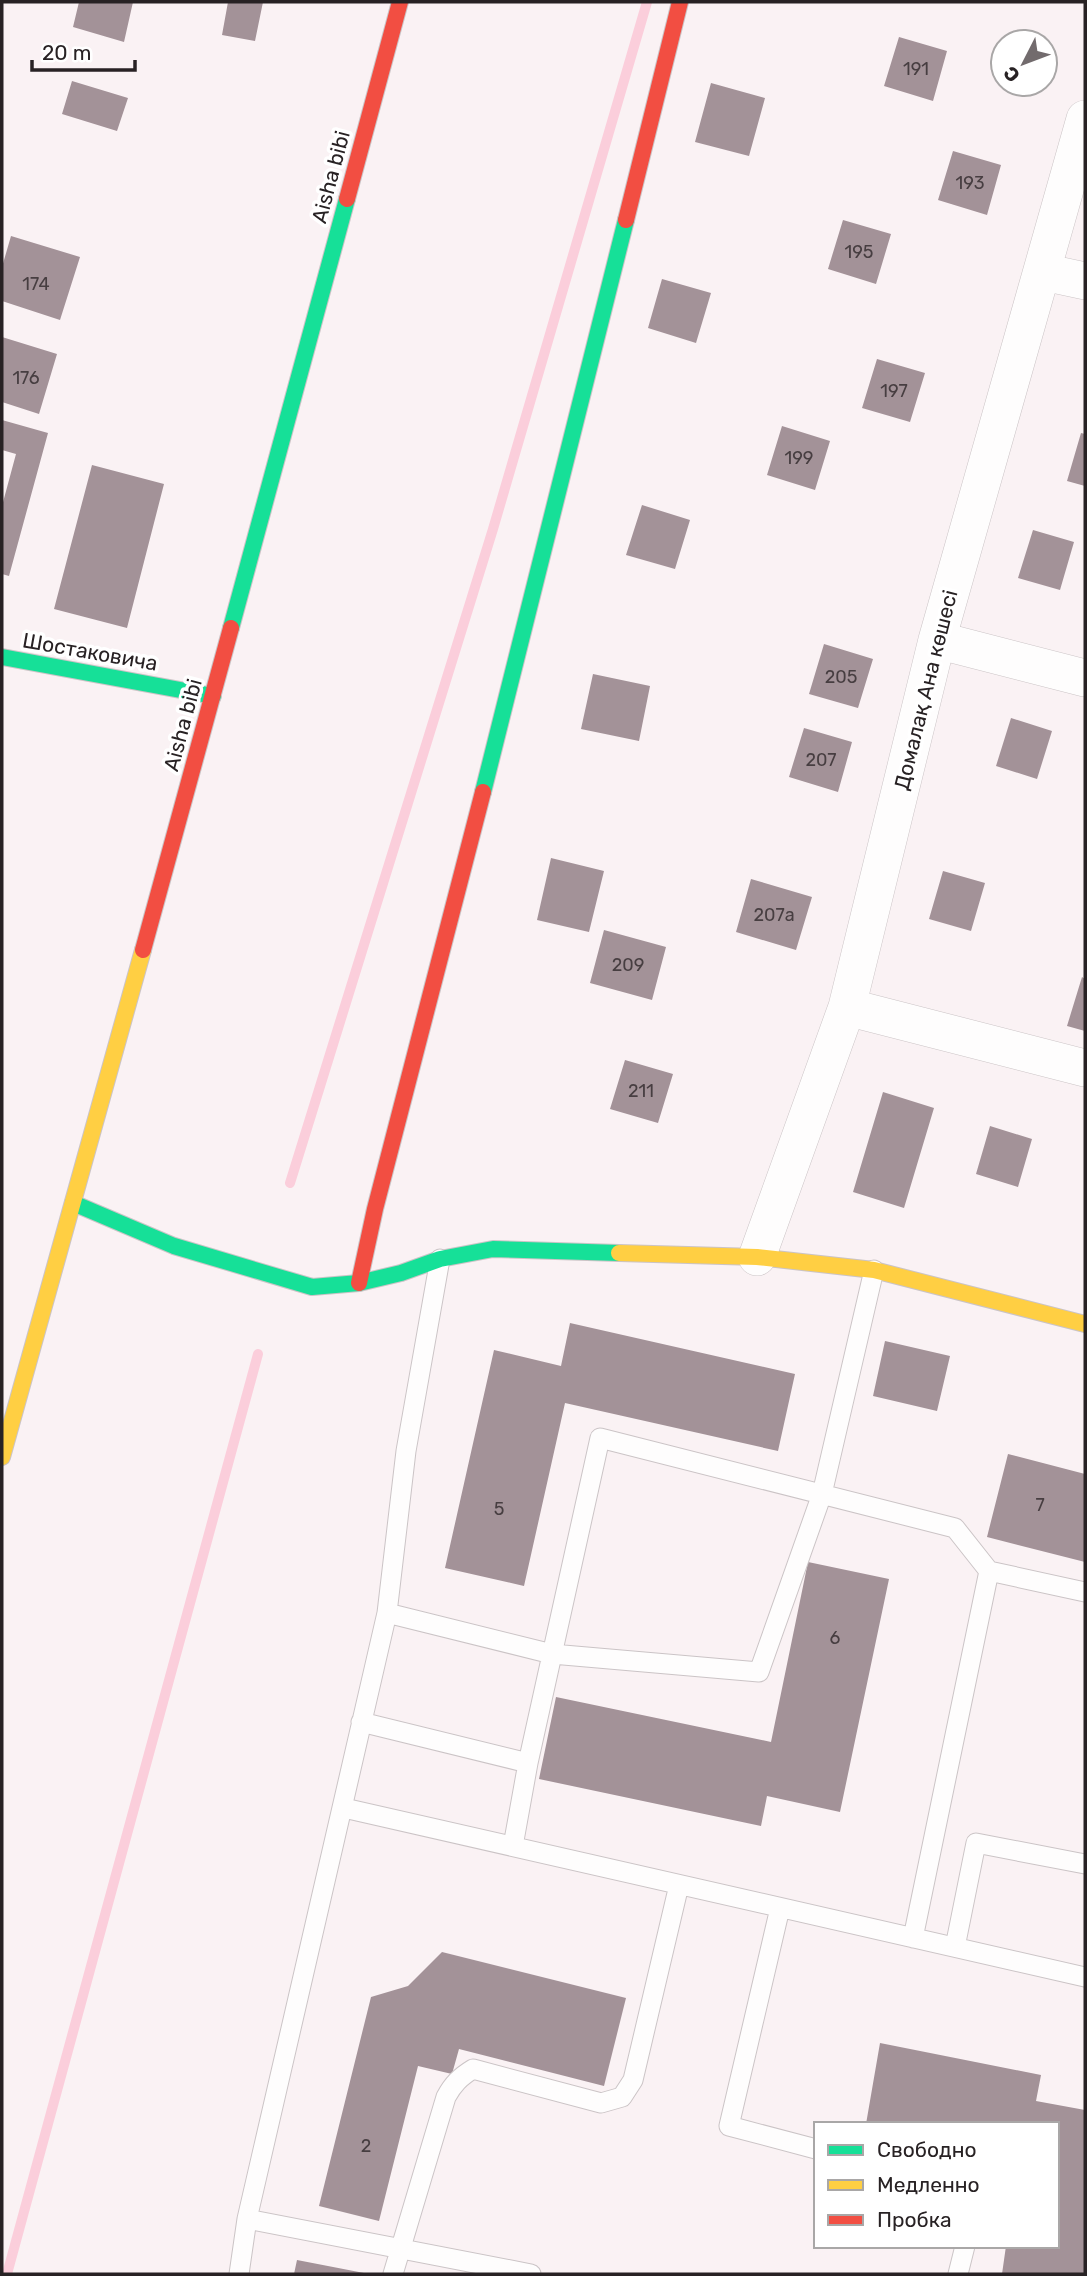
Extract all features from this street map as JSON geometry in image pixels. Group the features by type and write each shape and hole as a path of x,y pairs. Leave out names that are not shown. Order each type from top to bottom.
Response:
{"street":[{"name":"Aisha bibi","path":"2,1457 213,696 400,2"},
{"path":"359,1283 375,1209 494,750 680,2"},
{"name":"Домалақ Ана көшесі","path":"757,1257 847,1007 937,640 1085,119"},
{"path":"1043,272 1085,281"},
{"path":"937,640 1085,678"},
{"name":"Шостаковича","path":"2,657 213,696"},
{"path":"847,1007 1085,1068"},
{"path":"73,1203 174,1246 312,1287 359,1283 401,1273 440,1259 494,1249 757,1257 874,1270 1085,1324"}],"lane":[{"path":"239,2274 247,2219 387,1613 406,1451 440,1259"},
{"path":"387,1613 552,1654 759,1672 822,1494 874,1270"},
{"path":"513,1846 528,1763 600,1438 956,1528 989,1571 1085,1592"},
{"path":"913,1938 989,1571"},
{"path":"361,1722 528,1763"},
{"path":"344,1808 1085,1977"},
{"path":"955,1947 976,1843 1085,1864"},
{"path":"393,2274 446,2097 463,2075 473,2069 601,2103 622,2097 633,2080 679,1885"},
{"path":"780,1908 729,2126 814,2148"},
{"path":"247,2219 531,2274"},
{"path":"958,2274 964,2248"}],"building":[{"path":"79,2 133,2 124,42 73,27"},
{"path":"228,2 263,2 255,41 222,35"},
{"path":"899,37 947,51 933,101 884,86"},
{"path":"72,81 128,98 117,131 62,114"},
{"path":"711,83 765,98 749,156 695,142"},
{"path":"953,151 1001,165 987,215 938,200"},
{"path":"843,220 891,234 876,284 828,269"},
{"path":"11,236 80,257 60,320 2,301 2,267"},
{"path":"662,279 711,293 696,343 648,328"},
{"path":"2,337 57,354 39,414 2,402"},
{"path":"877,359 925,373 910,422 862,408"},
{"path":"2,420 48,433 9,576 2,574 2,506 16,454 2,450"},
{"path":"782,426 830,441 815,490 767,475"},
{"path":"1081,433 1085,434 1085,486 1067,481"},
{"path":"92,465 164,484 127,628 54,609"},
{"path":"642,505 690,520 675,569 626,555"},
{"path":"1033,530 1074,542 1060,590 1018,578"},
{"path":"824,644 873,659 858,708 809,694"},
{"path":"593,674 650,686 639,741 581,729"},
{"path":"1011,718 1052,731 1037,779 996,766"},
{"path":"804,728 852,742 838,792 789,777"},
{"path":"551,858 604,871 589,932 537,920"},
{"path":"943,871 985,883 971,931 929,919"},
{"path":"751,879 812,897 796,950 736,932"},
{"path":"604,930 666,947 652,1000 590,983"},
{"path":"1082,977 1085,979 1085,1031 1067,1026"},
{"path":"625,1060 673,1074 658,1123 610,1109"},
{"path":"883,1092 934,1108 904,1208 853,1192"},
{"path":"990,1126 1032,1139 1018,1187 976,1174"},
{"path":"570,1323 795,1374 778,1451 565,1403 524,1586 445,1568 494,1350 561,1366"},
{"path":"885,1341 950,1356 937,1411 873,1396"},
{"path":"1008,1454 1085,1474 1085,1562 987,1537"},
{"path":"808,1562 889,1579 840,1812 767,1796 761,1826 539,1779 556,1697 771,1742"},
{"path":"442,1952 626,1998 604,2086 459,2049 452,2074 418,2066 379,2221 319,2206 371,1997 408,1986"},
{"path":"880,2043 1041,2075 1036,2101 1085,2110 1085,2274 1002,2274 1006,2248 1059,2248 1059,2122 866,2122"},
{"path":"297,2260 364,2273 364,2274 294,2274"}],"waterway":[{"path":"290,1183 493,529 647,2"},
{"path":"7,2274 258,1354"}],"traffic: fast":[{"path":"231,628 347,199"},
{"path":"483,792 626,220"},
{"path":"2,657 213,696"},
{"path":"73,1203 174,1246 312,1287 359,1283 401,1273 440,1259 493,1249 619,1253"}],"traffic: slow":[{"path":"2,1457 143,950"},
{"path":"619,1253 757,1257 874,1270 1085,1324"}],"traffic: jam":[{"path":"347,199 400,2"},
{"path":"626,220 680,2"},
{"path":"143,950 231,628"},
{"path":"359,1283 375,1209 483,792"}]}
